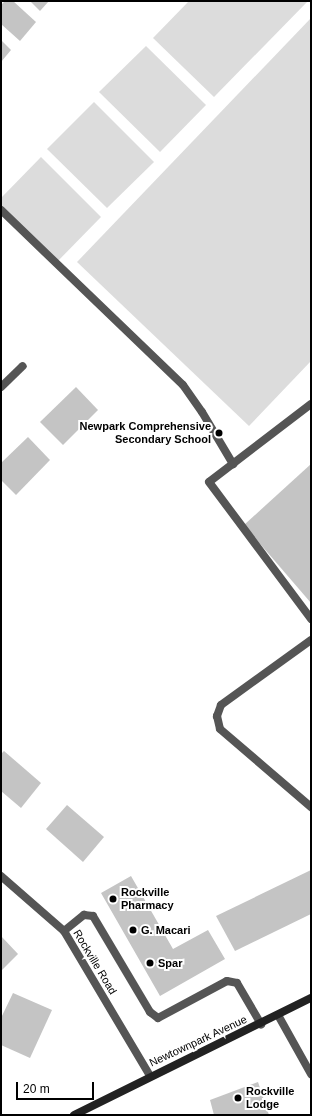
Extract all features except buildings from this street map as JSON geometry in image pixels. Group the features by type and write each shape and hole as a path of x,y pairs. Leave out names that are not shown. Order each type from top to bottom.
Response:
{"main road":[{"name":"Newtownpark Avenue","path":"74,1115 150,1076 261,1024 311,998"}],"street":[{"path":"1,210 183,385 202,412 233,464"},
{"path":"1,387 23,366"},
{"path":"311,404 209,482 311,619"},
{"path":"311,640 221,705 217,716 220,729 311,807"},
{"name":"Rockville Road","path":"1,876 64,931 150,1076"},
{"path":"64,931 84,915 92,916 150,1012 158,1018 227,981 237,982 261,1024"},
{"path":"278,1015 311,1074"}],"shaded area":[{"path":"189,1 308,1 214,97 153,38"},
{"path":"311,18 311,361 249,426 77,262"},
{"path":"146,46 206,105 160,152 99,92"},
{"path":"94,102 154,162 107,208 47,149"},
{"path":"41,157 101,217 55,264 1,211 1,198"}],"place":[{"name":"Newpark Comprehensive Secondary School","path":"219,433"},
{"name":"Rockville Pharmacy","path":"113,899"},
{"name":"G. Macari","path":"133,930"},
{"name":"Spar","path":"150,963"},
{"name":"Rockville Lodge","path":"238,1098"}]}
